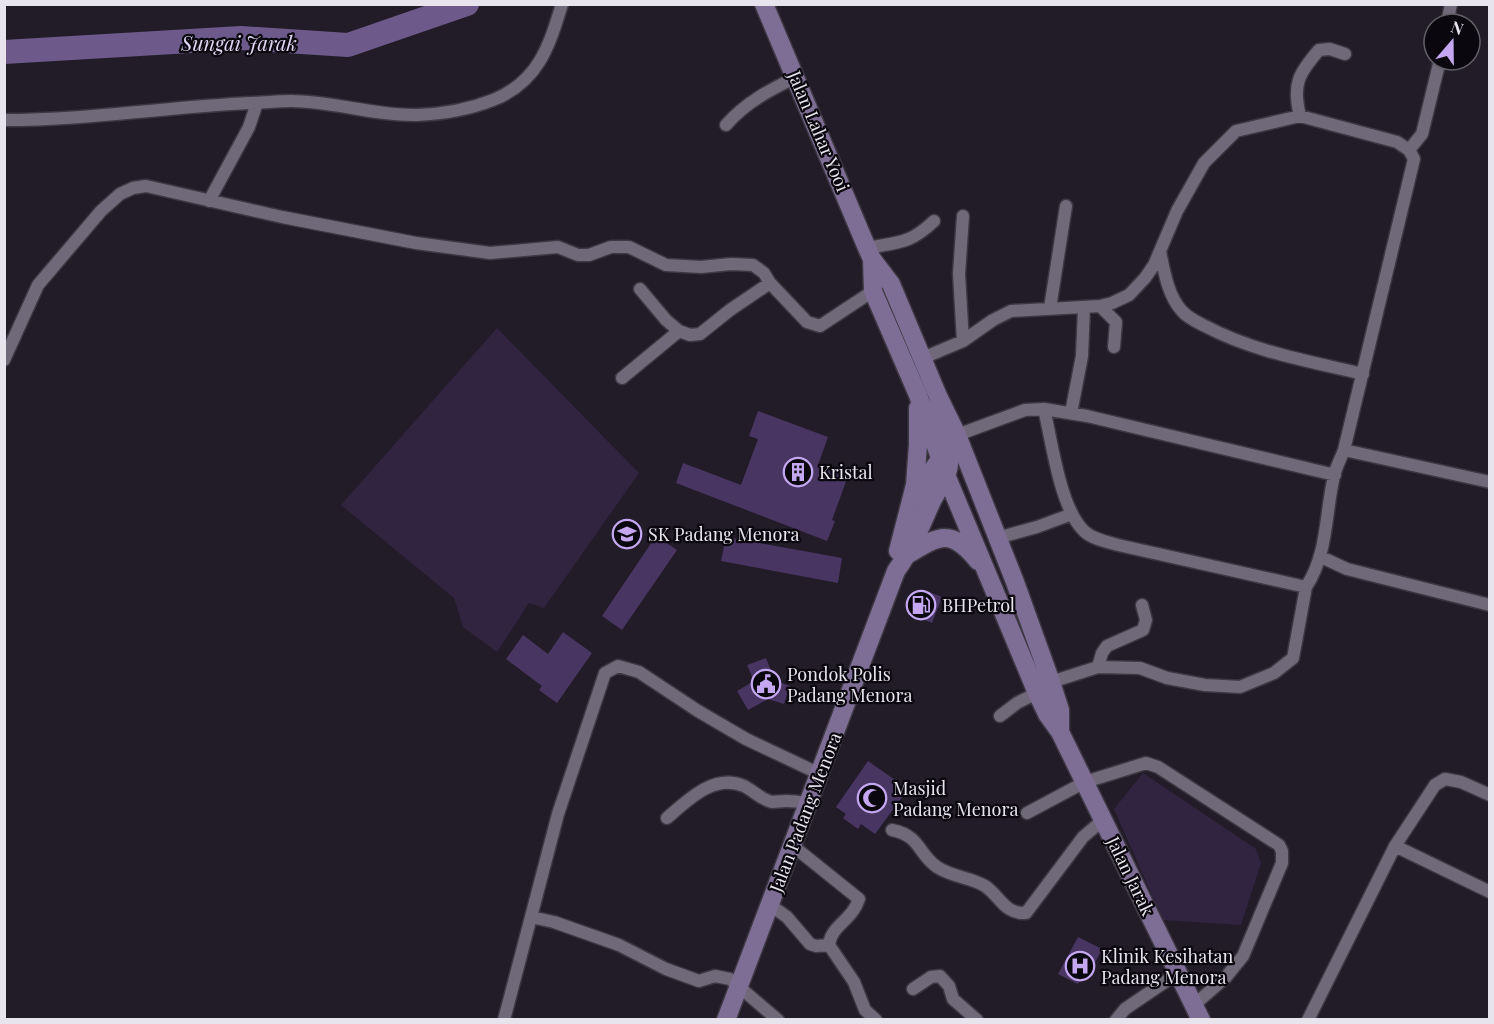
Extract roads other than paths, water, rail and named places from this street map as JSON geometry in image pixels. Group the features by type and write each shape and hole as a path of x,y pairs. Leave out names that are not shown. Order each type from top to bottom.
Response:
{"main road":[{"name":"Jalan Lahar Yooi","path":"764,4 870,254 891,284 938,396"},
{"name":"Jalan Lahar Yooi","path":"870,254 873,291 946,466"},
{"path":"903,553 915,485 918,395"},
{"path":"938,396 957,435 996,535"},
{"path":"938,396 949,450 946,466 996,535"},
{"name":"Jalan Padang Menora","path":"726,1020 903,553 932,502 946,466"},
{"name":"Jalan Jarak","path":"946,466 988,574 1044,687"},
{"name":"Jalan Jarak","path":"996,535 1044,687 1047,714 1060,732 1198,1012"},
{"path":"903,553 934,539 950,539 965,545 988,574"}],"street":[{"path":"4,120 58,119 163,108 291,101 417,115 466,108 495,99 522,83 537,66 549,45 562,4"},
{"path":"1300,116 1296,100 1301,71 1319,50 1330,49 1345,54"},
{"path":"1409,150 1422,134 1437,72"},
{"path":"726,125 737,112 759,95 796,77"},
{"path":"209,201 249,127 257,103"},
{"path":"923,358 963,340 1011,311 1100,306 1129,295 1145,278 1160,251 1177,211 1204,163 1236,131 1300,116 1397,142 1409,150 1414,159 1363,374 1344,450 1335,475 1321,557 1306,587 1293,658 1274,673 1240,687 1205,685 1167,678 1140,668 1098,668 1044,687 1000,716"},
{"path":"4,360 38,285 102,211 120,194 133,188 146,186 282,218 416,243 490,253 558,248 578,255 589,255 611,247 629,247 666,265 701,267 731,264 753,265 764,273 770,283 807,322 820,326 873,291"},
{"path":"1050,308 1066,206"},
{"path":"963,216 959,274 963,340"},
{"path":"870,254 909,241 921,234 934,221"},
{"path":"1160,251 1167,283 1174,298 1181,310 1192,319 1254,348 1363,374"},
{"path":"640,290 666,320 679,331 690,335 700,334 770,283"},
{"path":"1100,306 1116,322 1114,347"},
{"path":"1071,413 1082,356 1084,308"},
{"path":"622,378 679,331"},
{"path":"1044,409 1066,502 1085,532 1099,540 1306,587"},
{"path":"957,435 1025,410 1044,409 1071,413 1335,475"},
{"path":"1344,450 1490,482"},
{"path":"996,535 1037,527 1072,514"},
{"path":"1321,557 1347,568 1490,605"},
{"path":"1098,668 1102,653 1107,646 1146,628 1142,605"},
{"path":"504,1020 558,814 605,673 618,666 639,672 746,740 820,774"},
{"path":"1027,813 1085,782 1146,764 1158,767 1279,845 1282,863 1243,956 1198,1012"},
{"path":"1308,1020 1395,846 1435,785 1445,779 1461,782 1490,795"},
{"path":"667,818 687,801 714,784 731,782 746,787 759,797 773,802 809,803"},
{"path":"892,830 903,832 918,843 935,866 956,877 984,886 1005,906 1016,913 1026,913 1083,837 1103,820"},
{"path":"793,846 859,899 856,911 830,936 829,945 854,982 865,1010 876,1020"},
{"path":"1395,846 1490,892"},
{"path":"770,904 787,917 810,944 829,945"},
{"path":"531,916 619,945 699,981 715,976 730,979 778,1020"},
{"path":"1116,1020 1125,1009 1178,973"},
{"path":"913,989 931,977 940,976 949,986 953,999 977,1020"}],"waterway":[{"name":"Sungai Jarak","path":"4,52 241,38 348,45 467,4"}],"place":[{"name":"Kristal","path":"798,472"},
{"name":"SK Padang Menora","path":"627,534"},
{"name":"BHPetrol","path":"921,605"},
{"name":"Pondok Polis Padang Menora","path":"766,684"},
{"name":"Masjid Padang Menora","path":"872,798"},
{"name":"Klinik Kesihatan Padang Menora","path":"1080,966"}]}
